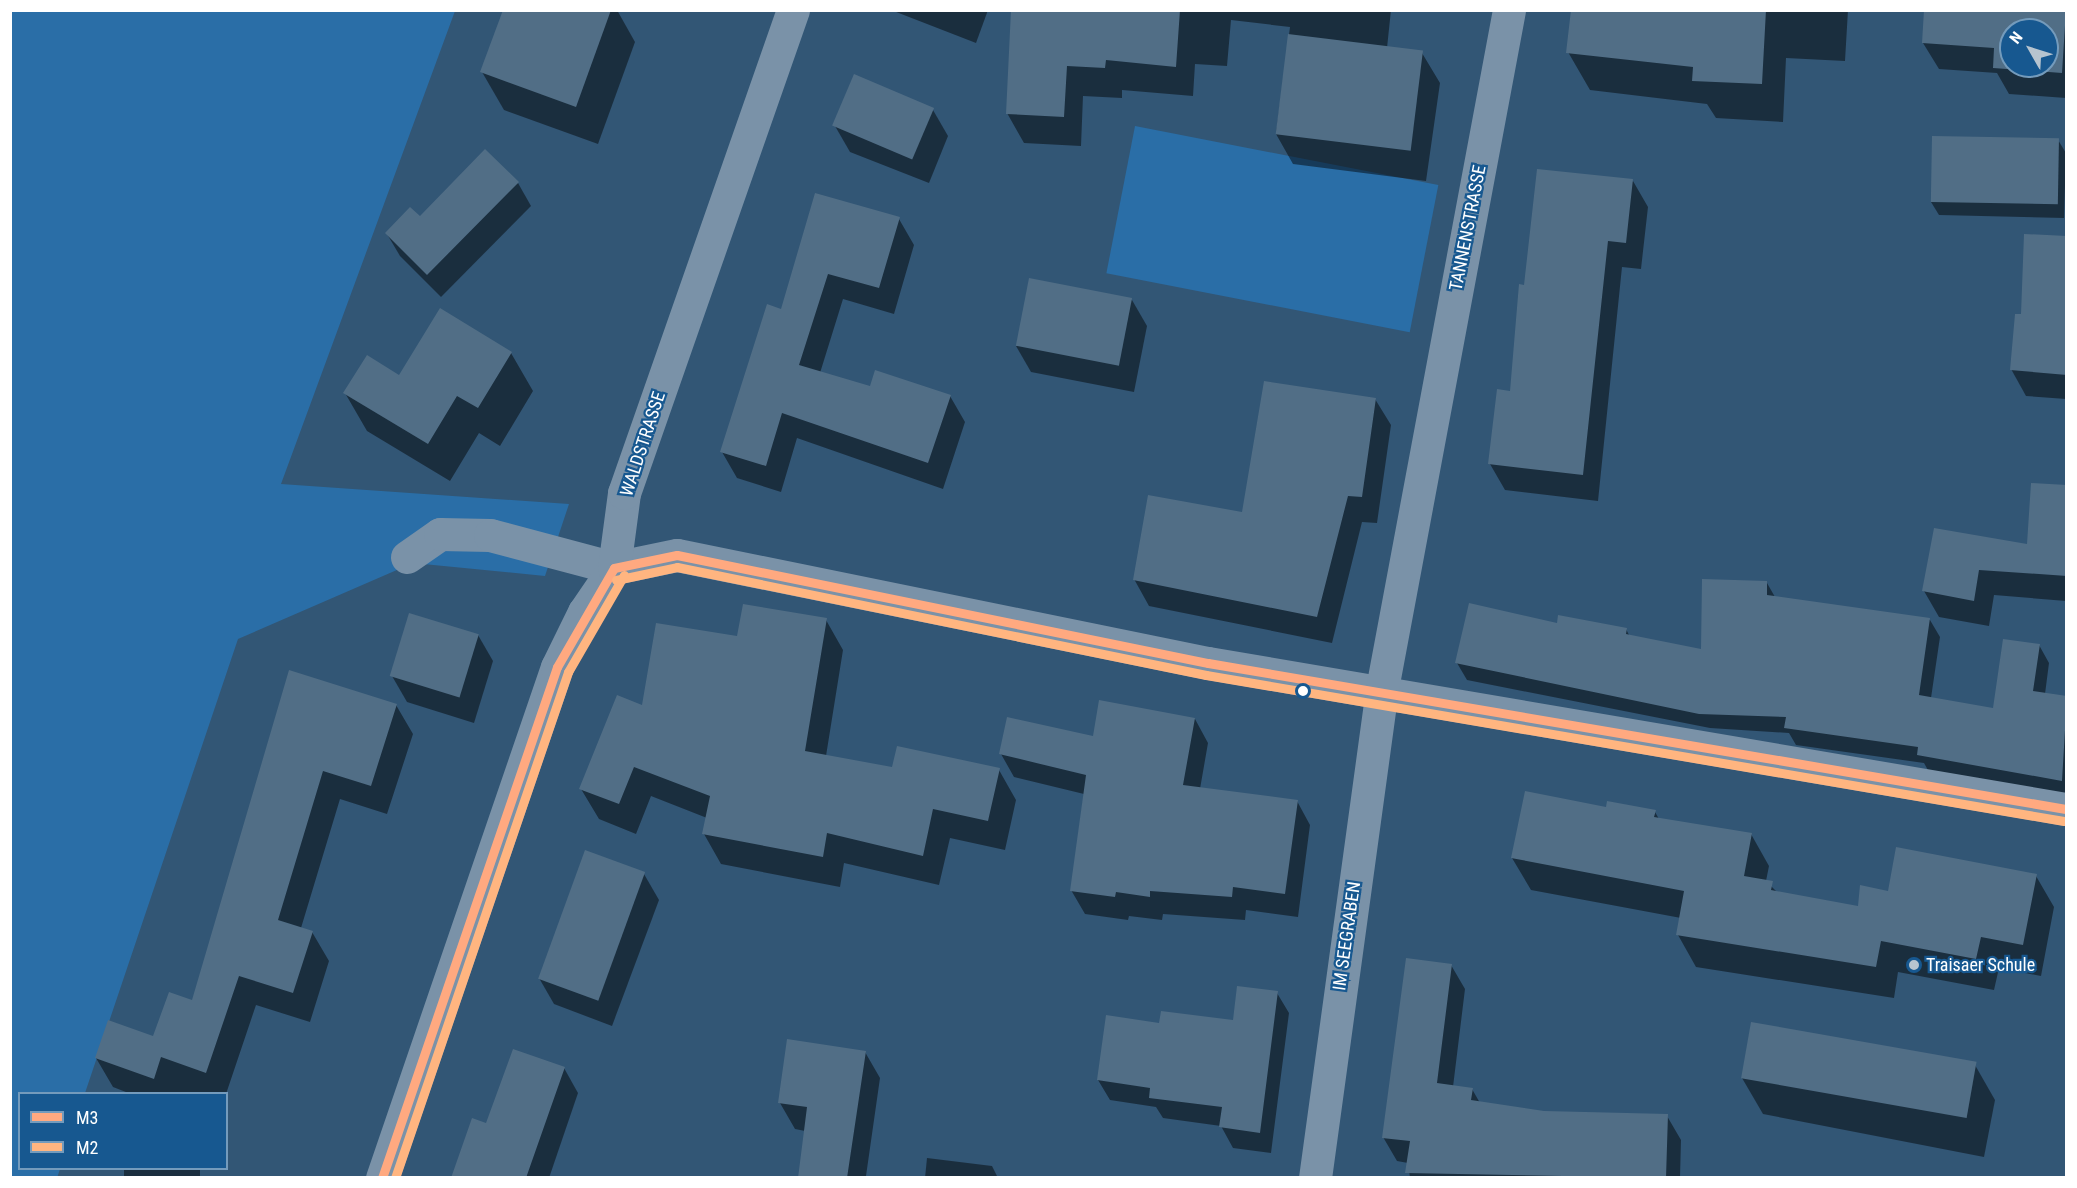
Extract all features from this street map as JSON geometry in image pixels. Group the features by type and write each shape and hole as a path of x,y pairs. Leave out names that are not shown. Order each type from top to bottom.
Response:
{"street":[{"name":"WALDSTRASSE","path":"382,1178 557,667 584,612 614,568 624,493 793,10"},
{"name":"TANNENSTRASSE","path":"1381,694 1509,10"},
{"path":"407,557 440,534 490,535 614,568 676,555 958,615 1381,694 2067,809"},
{"name":"IM SEEGRABEN","path":"1315,1178 1381,694"}],"shaded area":[{"path":"10,11 455,11 281,484 569,504 545,576 413,563 238,639 85,1092 18,1092 18,1170 60,1170 57,1178 10,1177"},
{"path":"1135,126 1438,185 1410,332 1106,273"}],"building":[{"path":"503,10 611,10 576,107 480,72"},
{"path":"1011,10 1180,10 1176,67 1106,60 1105,68 1067,66 1064,117 1006,114"},
{"path":"1571,10 1766,10 1762,84 1692,81 1693,67 1566,53"},
{"path":"1924,10 2066,10 2062,73 2059,73 2059,18 1999,18 1999,68 1993,68 1994,48 1922,43"},
{"path":"1288,34 1423,51 1411,151 1276,134"},
{"path":"854,74 934,108 912,160 832,126"},
{"path":"1932,136 2059,138 2058,204 1931,202"},
{"path":"485,149 519,182 427,275 385,233 410,207 420,216"},
{"path":"1537,169 1633,179 1626,243 1608,241 1583,475 1488,464 1497,389 1510,391 1519,284 1524,285"},
{"path":"815,193 900,217 879,288 828,274 799,365 870,386 875,370 951,395 928,463 782,413 766,466 720,452 767,304 781,309"},
{"path":"2024,234 2067,236 2067,375 2010,370 2015,314 2021,314"},
{"path":"1029,278 1132,298 1119,366 1016,346"},
{"path":"440,308 512,352 478,408 457,396 428,444 343,393 367,355 399,375"},
{"path":"1264,381 1376,398 1362,497 1348,496 1317,617 1133,580 1148,495 1242,512"},
{"path":"2031,483 2067,485 2067,576 1979,570 1974,601 1922,591 1934,528 2027,544"},
{"path":"1702,579 1767,581 1767,595 1930,618 1919,695 1993,708 2003,639 2040,644 2033,691 2067,696 2062,781 1917,755 1918,747 1784,728 1786,717 1699,714 1455,663 1469,603 1557,623 1558,615 1627,628 1626,634 1701,649"},
{"path":"743,604 827,618 805,751 892,767 897,746 1000,768 988,821 933,809 923,856 827,833 823,857 702,834 710,796 634,767 619,804 579,789 617,695 642,705 656,623 737,636"},
{"path":"409,613 479,634 460,697 390,676"},
{"path":"289,670 397,704 371,786 323,771 278,920 313,931 293,993 239,976 206,1073 161,1057 154,1079 95,1058 108,1020 153,1036 169,992 192,1000"},
{"path":"1099,700 1195,718 1183,785 1298,800 1285,894 1233,887 1232,897 1150,891 1150,897 1116,892 1115,897 1070,891 1086,775 999,754 1007,717 1093,736"},
{"path":"1525,791 1606,807 1607,801 1656,810 1654,817 1752,833 1744,876 1773,881 1771,890 1858,906 1860,885 1888,891 1896,847 2037,874 2023,945 1981,937 1976,959 1881,941 1876,967 1676,935 1684,891 1511,858"},
{"path":"585,850 645,872 598,1001 538,979"},
{"path":"1406,958 1452,964 1437,1083 1473,1088 1471,1100 1544,1111 1668,1114 1666,1178 1405,1173 1410,1141 1382,1138"},
{"path":"1237,986 1278,991 1260,1133 1219,1127 1222,1107 1149,1098 1150,1088 1097,1080 1106,1015 1159,1023 1161,1011 1233,1020"},
{"path":"1751,1022 1977,1062 1967,1118 1741,1078"},
{"path":"787,1039 866,1051 847,1178 798,1178 807,1107 778,1103"},
{"path":"513,1049 565,1067 526,1178 451,1178 472,1118 486,1123"}],"transit line":[{"name":"M3","path":"614,568 677,555 1208,663 2066,809"},
{"name":"M2","path":"616,580 677,567 1206,675 2064,821"},
{"name":"M3","path":"382,1178 557,667 614,568"},
{"name":"M2","path":"395,1178 568,672 624,575"}],"place":[{"name":"Traisaer Schule","path":"1914,965"}]}
